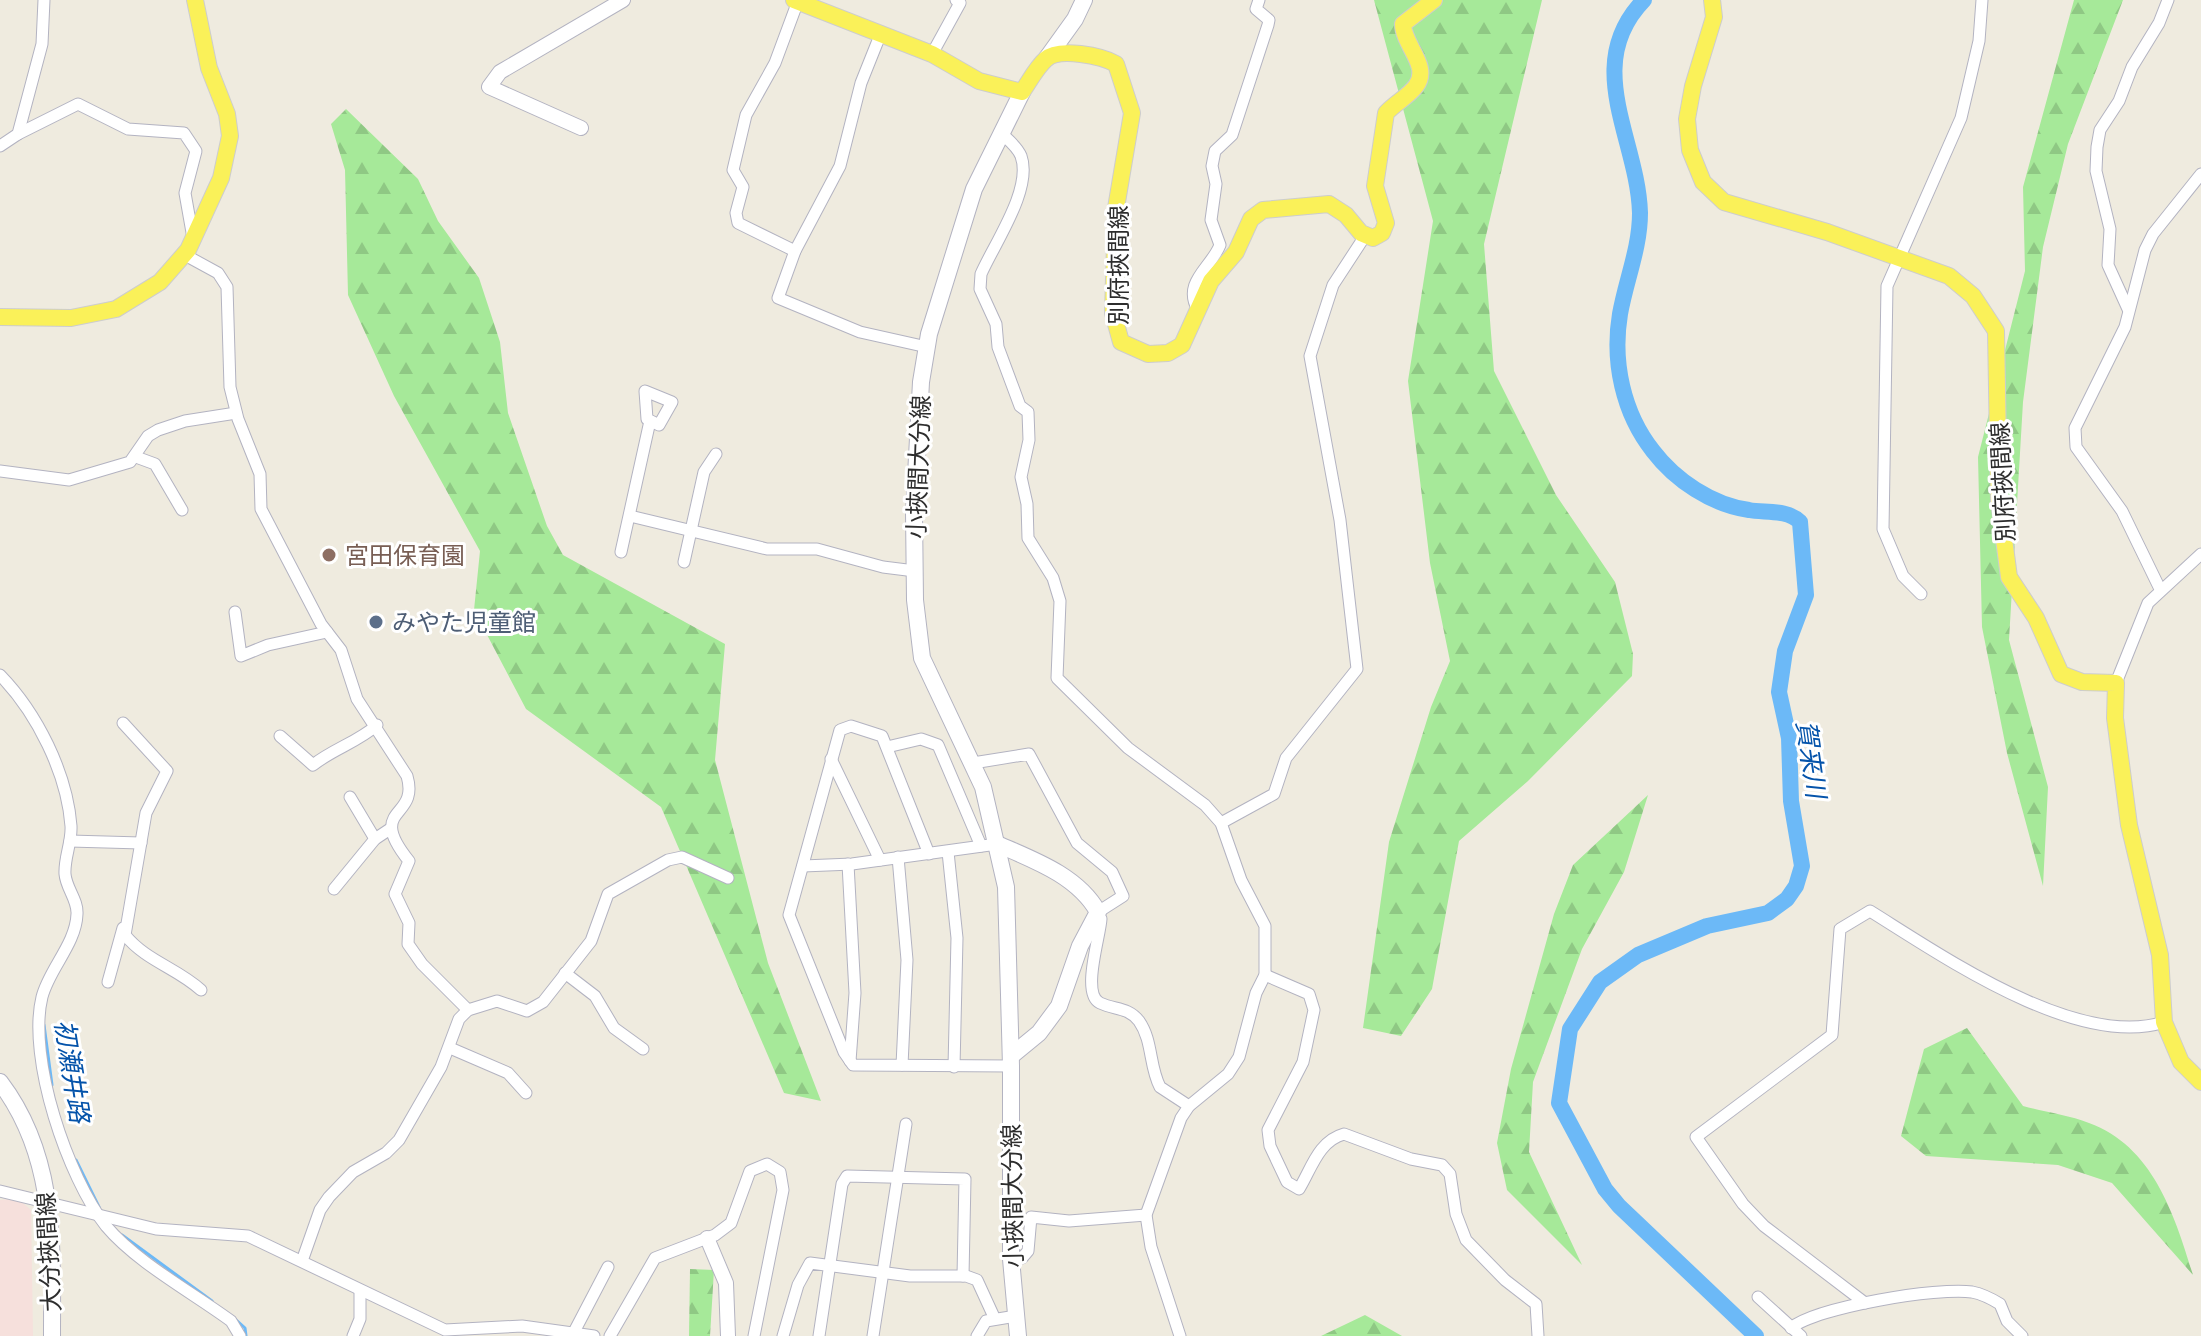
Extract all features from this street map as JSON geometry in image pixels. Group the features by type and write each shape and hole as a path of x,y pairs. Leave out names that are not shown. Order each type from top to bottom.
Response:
{"main road":[{"path":"0,317 71,318 108,312 144,294 185,255 225,165 230,128 209,68 195,0"},
{"path":"796,1 932,54 974,79 1022,92 1075,19 1084,0"},
{"path":"1365,236 1378,236 1386,223 1375,186 1386,113 1416,88 1420,79 1418,61 1403,33 1403,24 1408,17 1434,0"},
{"name":"別府挾間線","path":"1712,0 1714,17 1693,86 1687,119 1690,150 1703,182 1724,202 1827,232 1949,276 1973,296 1989,315 1996,331 1998,488 2009,577 2036,618 2061,674 2082,682 2116,683"},
{"name":"別府挾間線","path":"1047,58 1066,54 1113,62 1120,70 1131,103 1132,117 1116,208 1113,302 1118,337 1141,353 1171,352 1184,342 1211,281 1233,256 1248,222 1260,211 1315,203 1329,204 1346,215 1365,236"},
{"name":"小挾間大分線","path":"1018,1336 1011,1259 1011,1061 1006,887 989,845 983,787 922,658 915,571 917,447 927,347 974,189 1022,92"},
{"path":"2116,683 2115,718 2129,825 2160,955 2164,1022 2181,1062 2201,1082"},
{"path":"989,845 1073,883 1090,897 1098,915 1080,946 1059,1006 1039,1033 1011,1061"},
{"name":"大分挾間線","path":"0,1082 33,1142 49,1202 52,1336"}],"street":[{"path":"18,134 42,44 44,0"},
{"path":"581,128 489,87 500,72 623,0"},
{"path":"932,54 960,3 956,0"},
{"path":"1198,310 1193,292 1197,277 1220,245 1211,220 1216,184 1212,166 1215,151 1232,135 1268,25 1269,20 1256,9 1259,0"},
{"path":"1921,594 1903,576 1883,529 1889,373 1887,286 1896,259 1961,118 1979,41 1982,0"},
{"path":"2128,309 2108,265 2110,229 2096,171 2097,147 2100,130 2119,101 2132,67 2159,23 2168,0"},
{"path":"795,251 738,223 736,213 743,187 733,170 746,115 775,63 796,1"},
{"path":"881,33 861,83 840,166 795,251 778,298 860,332 927,347"},
{"path":"0,146 78,104 128,129 184,133 196,151 185,193 194,239"},
{"path":"1000,132 1017,148 1024,172 1021,190 981,274 980,289 996,324 998,347 1020,406 1028,412 1029,440 1021,477 1027,504 1028,538 1053,578 1060,601 1057,678 1128,748 1205,805 1221,823 1241,880 1265,926 1265,975 1256,993 1239,1057 1228,1074 1189,1106 1146,1215 1151,1247 1180,1336"},
{"path":"2160,589 2122,511 2076,447 2075,428 2114,355 2153,234 2201,174"},
{"path":"1221,823 1274,794 1286,758 1357,669 1340,520 1310,356 1333,285 1365,236"},
{"path":"185,255 218,273 227,287 230,387 236,413 260,474 261,509 327,632 341,650 353,692 377,725 411,787 390,829 390,838 409,861 395,894 409,923 408,944 422,964 468,1010"},
{"path":"0,471 69,480 127,463 136,457 153,432 185,421 236,413"},
{"path":"621,552 650,421"},
{"path":"684,562 704,472 716,454"},
{"path":"136,457 155,464 182,510"},
{"path":"630,516 779,551 817,549 883,567 915,571"},
{"path":"2116,683 2141,613 2160,589 2201,554"},
{"path":"235,612 241,656 268,645 327,632"},
{"path":"0,675 30,713 59,774 67,800 70,841 65,875 77,915 42,998 42,1042 54,1125 118,1238 231,1321 240,1336"},
{"path":"108,982 123,928 146,813 167,771 123,723"},
{"path":"280,736 313,765 330,751 365,735 377,725"},
{"path":"929,854 882,736 851,726 840,730 789,915 850,1061 853,1065 954,1067 1011,1061"},
{"path":"803,866 848,864 989,845 938,745 921,739 887,747"},
{"path":"973,763 1029,754 1077,843 1112,872 1123,896 1098,915 1101,919 1091,981 1092,995 1098,1002 1128,1011 1139,1021 1160,1087 1189,1106"},
{"path":"831,759 880,860"},
{"path":"350,797 375,839"},
{"path":"334,889 375,839 390,829"},
{"path":"70,841 141,843"},
{"path":"948,852 957,938 954,1067"},
{"path":"302,1261 324,1203 353,1172 395,1146 450,1048 454,1028 468,1010 497,1001 527,1011 543,1002 591,941 608,894 668,860 682,857 728,878"},
{"path":"898,857 907,960 902,1065"},
{"path":"848,864 855,993 850,1061"},
{"path":"1865,1303 1764,1226 1734,1192 1696,1137 1832,1035 1840,929 1870,911 1971,974 2060,1014 2142,1028 2164,1022"},
{"path":"123,928 125,935 142,953 201,990"},
{"path":"565,973 595,996 614,1028 643,1049"},
{"path":"1265,975 1309,994 1314,1010 1303,1062 1268,1130 1270,1146 1287,1182 1299,1189 1308,1166 1324,1147 1344,1134 1411,1159 1442,1165 1450,1174 1456,1214 1466,1240 1505,1280 1536,1304 1538,1336"},
{"path":"450,1048 508,1073 526,1093"},
{"path":"873,1336 906,1124"},
{"path":"610,1336 655,1258 707,1238 734,1220 750,1171 762,1165 777,1168 783,1190 754,1336"},
{"path":"819,1336 842,1184 847,1176 965,1179 963,1276"},
{"path":"0,1191 156,1229 239,1234 445,1330 538,1327 594,1336"},
{"path":"1011,1259 1022,1258 1028,1251 1031,1217 1069,1221 1146,1215"},
{"path":"707,1238 726,1283 728,1336"},
{"path":"783,1336 807,1266 829,1263 910,1276 963,1276 977,1280 994,1317"},
{"path":"574,1332 608,1267"},
{"path":"357,1335 360,1290"},
{"path":"1796,1332 1800,1321 1865,1303 1968,1292 1981,1294 2000,1304 2007,1321 2022,1336"},
{"path":"1758,1297 1784,1317 1796,1332"},
{"path":"977,1336 986,1321 994,1317 1016,1316"},
{"path":"538,1327 548,1336"}],"shaded area":[{"path":"17,1198 31,1210 33,1336 0,1336 0,1200"}],"green space":[{"path":"1374,0 1542,0 1484,244 1494,371 1556,495 1615,582 1633,654 1632,676 1528,781 1459,841 1432,989 1401,1036 1363,1028 1389,842 1431,707 1450,661 1430,563 1408,381 1433,221"},
{"path":"2074,0 2123,0 2068,144 2043,247 2023,402 2009,640 2048,787 2043,886 2007,753 1982,627 1978,457 2025,271 2023,187"},
{"path":"346,109 418,179 438,221 479,278 500,342 508,413 547,526 563,555 725,644 715,760 768,963 821,1101 784,1093 661,807 526,709 474,610 480,551 394,396 348,295 345,170 331,124"},
{"path":"1648,795 1624,872 1582,949 1533,1082 1529,1152 1582,1265 1507,1190 1497,1143 1511,1069 1554,914 1573,865"},
{"path":"1967,1028 2023,1106 2089,1123 2130,1148 2145,1166 2169,1207 2193,1275 2112,1183 2058,1165 1926,1156 1901,1136 1924,1049"},
{"path":"690,1269 714,1270 710,1336 689,1336"},
{"path":"1365,1315 1402,1336 1321,1336"}],"waterway":[{"name":"賀来川","path":"1644,0 1626,25 1617,50 1615,76 1640,213 1638,239 1618,332 1622,386 1643,436 1662,462 1683,481 1721,503 1782,513 1800,522 1806,595 1785,651 1779,692 1789,738 1791,801 1802,866 1796,886 1787,899 1768,913 1707,926 1638,955 1600,982 1570,1029 1559,1103 1605,1189 1619,1206 1756,1336"},
{"name":"初瀬井路","path":"44,1025 52,1085"},
{"name":"初瀬井路","path":"76,1160 99,1207"},
{"name":"初瀬井路","path":"122,1235 212,1301"},
{"name":"初瀬井路","path":"234,1318 245,1328 246,1336"}],"place":[{"name":"宮田保育園","path":"329,555"},
{"name":"みやた児童館","path":"376,622"}]}
